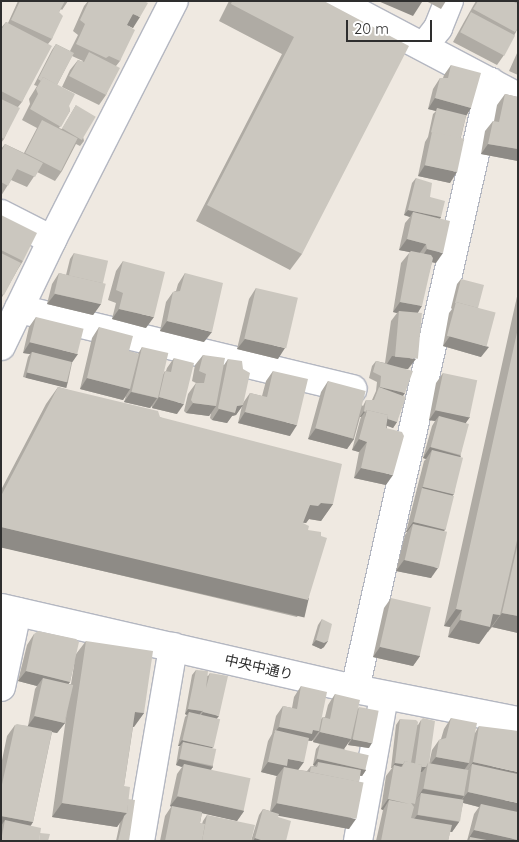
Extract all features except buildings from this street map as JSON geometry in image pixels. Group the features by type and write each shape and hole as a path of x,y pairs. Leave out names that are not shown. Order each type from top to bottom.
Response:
{"street":[{"path":"1,346 52,240 174,1"},
{"path":"336,1 518,97"},
{"path":"424,46 438,28 449,1"},
{"path":"355,689 491,82"},
{"path":"1,214 52,240"},
{"path":"19,309 353,389"},
{"path":"1,687 9,610"},
{"name":"中央中通り","path":"9,610 173,646 384,696 518,721"},
{"path":"140,841 173,646"},
{"path":"358,841 384,696"}]}
